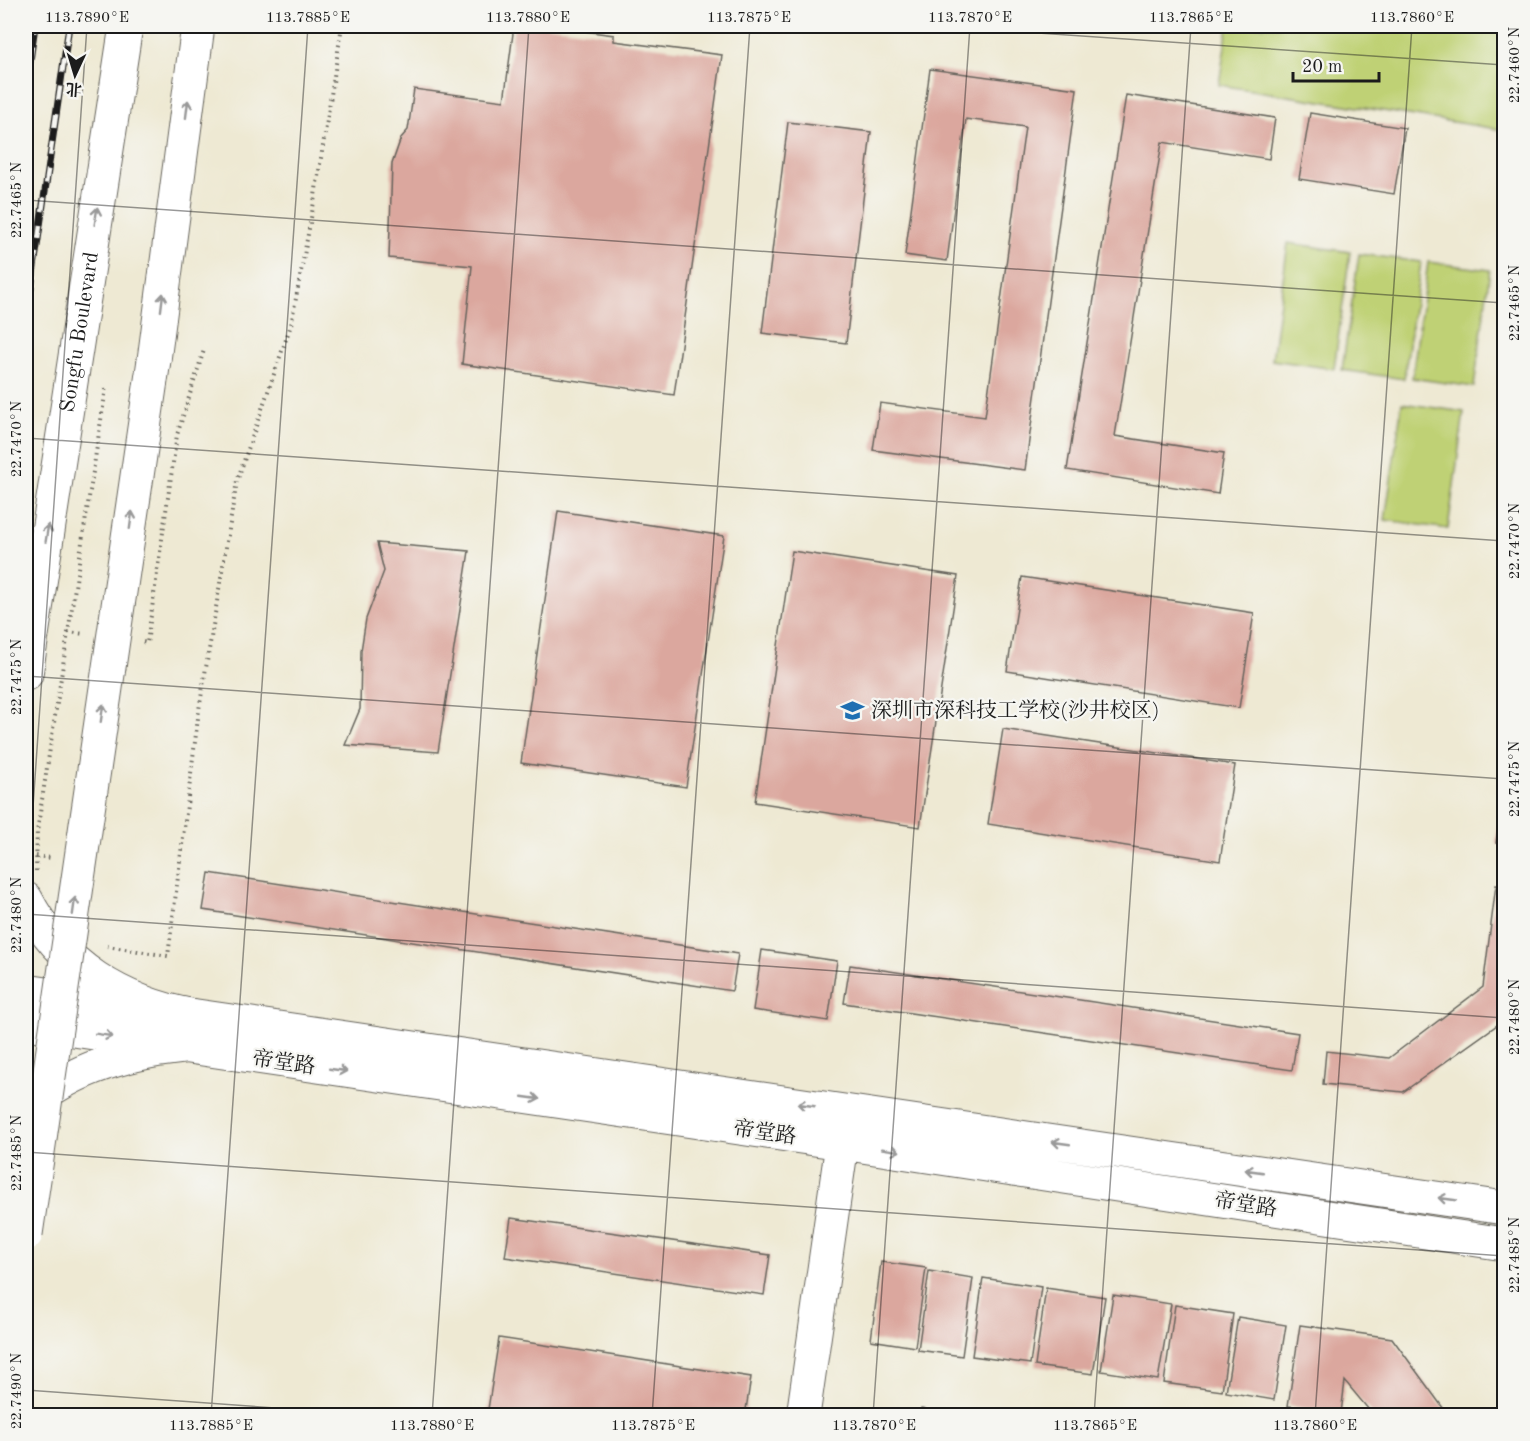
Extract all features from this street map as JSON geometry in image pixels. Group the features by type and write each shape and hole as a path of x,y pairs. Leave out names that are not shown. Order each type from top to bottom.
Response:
{"main road":[{"name":"Songfu Boulevard","path":"26,674 126,26"},
{"path":"26,1234 154,360 198,26"},
{"path":"31,886 50,937 90,975 140,1003 194,1016"},
{"name":"帝堂路","path":"26,991 194,1016 844,1127 1504,1244"},
{"name":"帝堂路","path":"26,1023 183,1047 1504,1208"},
{"path":"26,1109 58,1085 87,1070 129,1056 183,1047"},
{"path":"803,1416 844,1127"}],"path":[{"path":"168,956 199,710 237,481 291,325 314,201 342,26"},
{"path":"31,886 106,388"},
{"path":"36,856 55,859"}],"green space":[{"path":"1228,26 1504,26 1504,130 1219,85"},
{"path":"1288,243 1350,252 1334,369 1272,360"},
{"path":"1359,254 1421,262 1404,379 1342,370"},
{"path":"1428,262 1490,270 1474,387 1412,378"},
{"path":"1402,403 1464,412 1448,529 1385,520"}],"building":[{"path":"514,26 546,26 614,35 614,41 722,55 674,395 462,364 472,266 389,258 392,164 401,138 408,130 414,89 504,101"},
{"path":"930,69 1077,89 1025,470 873,450 880,403 985,417 1025,127 966,119 947,261 905,255"},
{"path":"1126,95 1275,118 1269,159 1162,142 1115,436 1224,453 1218,494 1067,470"},
{"path":"1310,113 1405,128 1394,194 1299,179"},
{"path":"788,122 871,132 846,343 762,333"},
{"path":"558,511 724,536 686,787 521,763"},
{"path":"377,543 469,551 438,752 345,745 360,709 361,651 366,619 384,571"},
{"path":"792,551 958,576 920,827 755,802"},
{"path":"1022,577 1254,613 1239,708 1007,671"},
{"path":"1003,729 1235,765 1220,861 988,824"},
{"path":"1504,798 1504,844 1496,843"},
{"path":"209,873 738,954 732,991 203,910"},
{"path":"1496,885 1504,886 1504,1020 1403,1092 1323,1084 1326,1051 1389,1058 1483,987"},
{"path":"762,950 837,961 828,1021 753,1010"},
{"path":"850,965 1298,1033 1292,1070 844,1003"},
{"path":"511,1218 770,1255 764,1295 505,1257"},
{"path":"881,1262 926,1268 915,1347 871,1340"},
{"path":"929,1271 973,1278 962,1356 918,1350"},
{"path":"983,1278 1041,1287 1030,1364 972,1356"},
{"path":"1046,1288 1105,1297 1093,1374 1035,1366"},
{"path":"1113,1295 1171,1304 1158,1380 1101,1371"},
{"path":"1175,1305 1233,1314 1222,1391 1164,1383"},
{"path":"1238,1317 1286,1325 1274,1400 1226,1392"},
{"path":"1300,1325 1392,1338 1449,1416 1374,1416 1345,1381 1341,1413 1288,1406"},
{"path":"499,1338 751,1377 745,1416 487,1416"},
{"path":"921,1409 959,1414 959,1416 920,1416"}],"railway":[{"path":"26,88 35,26"},
{"path":"26,322 69,26"}],"place":[{"name":"深圳市深科技工学校(沙井校区)","path":"853,710"}]}
